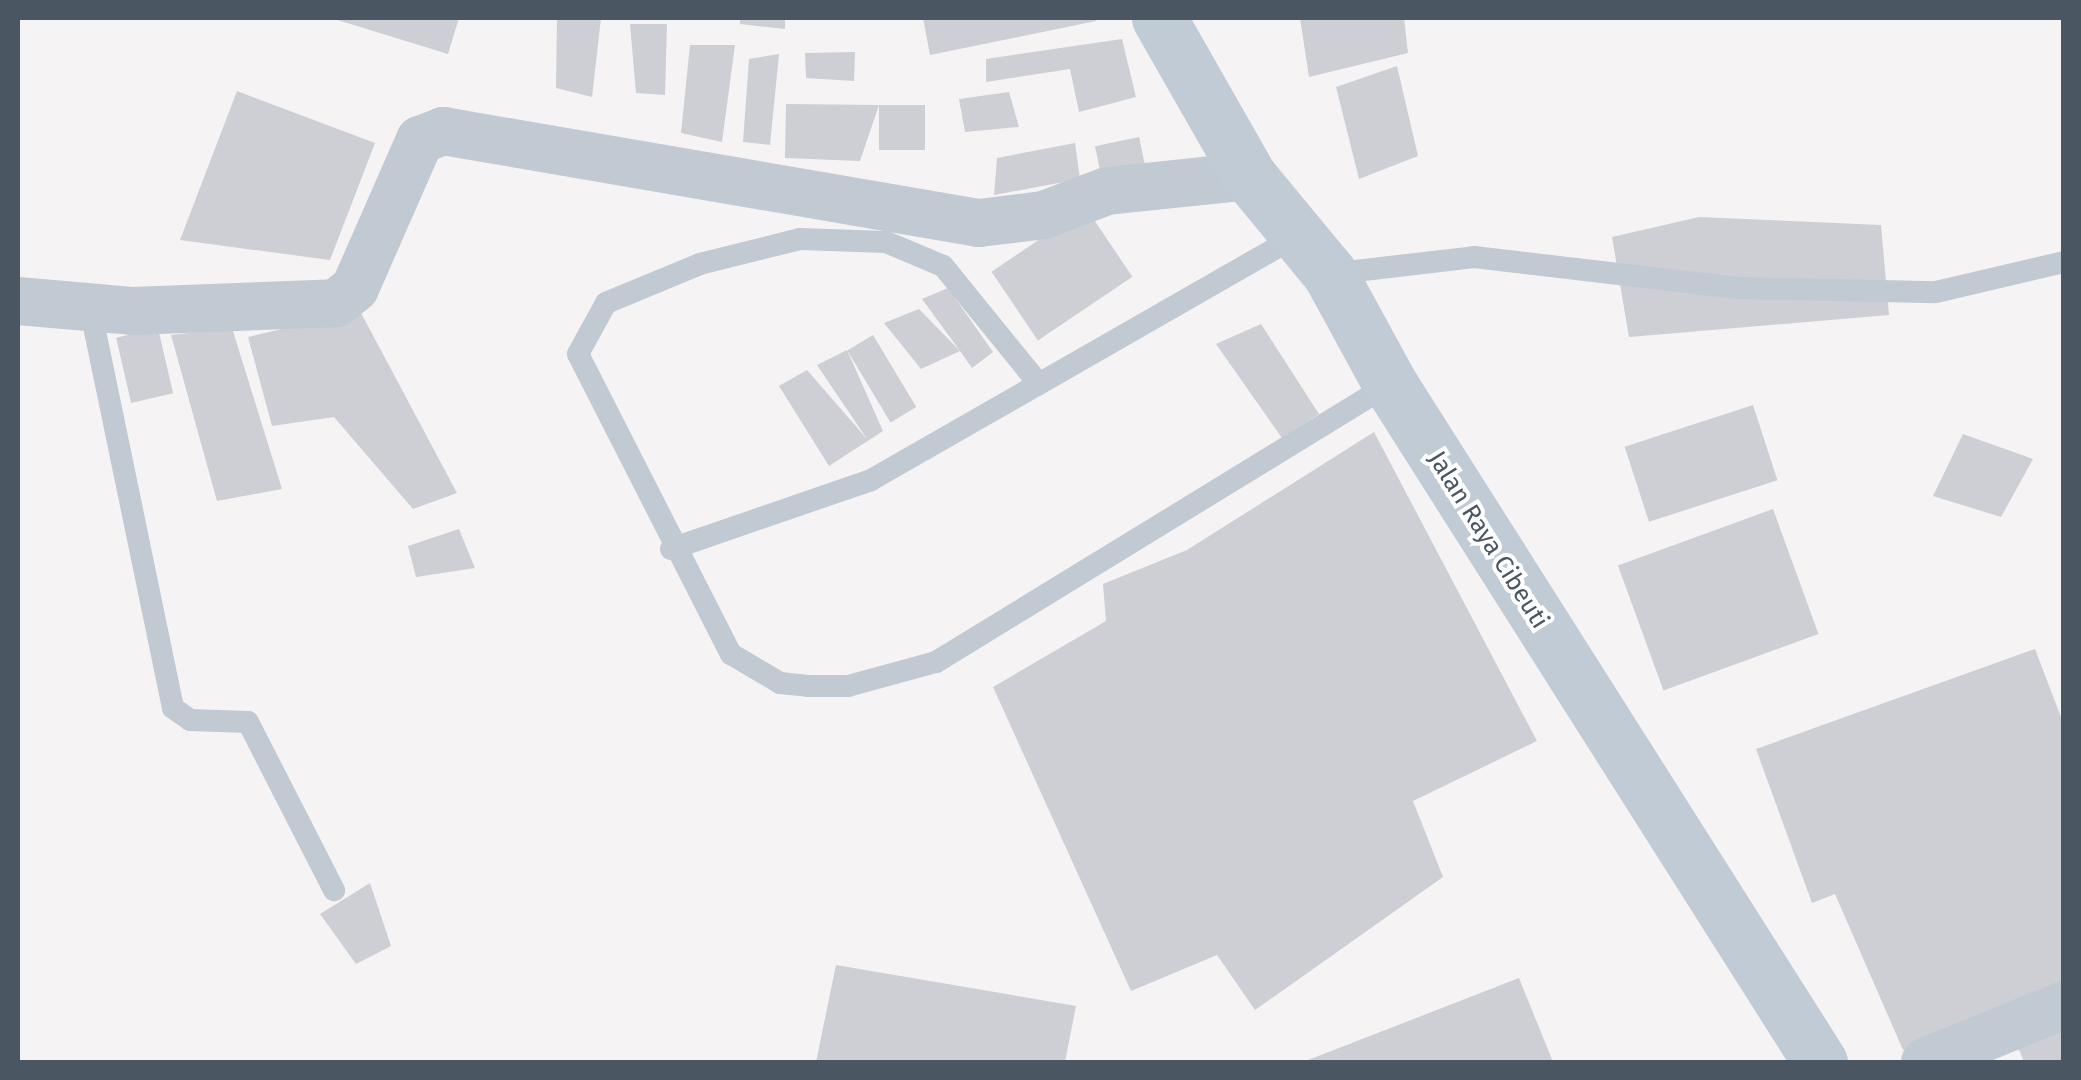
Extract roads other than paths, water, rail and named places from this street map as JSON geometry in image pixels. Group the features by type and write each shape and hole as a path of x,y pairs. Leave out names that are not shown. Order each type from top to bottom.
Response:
{"main road":[{"name":"Jalan Raya Cibeuti","path":"1159,18 1249,176 1315,254 1390,384 1820,1062"}],"street":[{"path":"18,301 90,307 298,312 336,303 355,288 420,140 443,131 980,223 1044,215 1107,190 1249,176"},
{"path":"1925,1062 2064,1005"}],"lane":[{"path":"1039,384 943,266 886,242 800,239 700,264 606,303 578,354 671,549 731,654 780,683 848,686 936,662 1390,384"},
{"path":"671,549 871,480 1039,384 1315,254 1474,257 1738,288 1936,292 2064,262"},
{"path":"90,307 173,708 190,720 248,722 334,890"}]}
